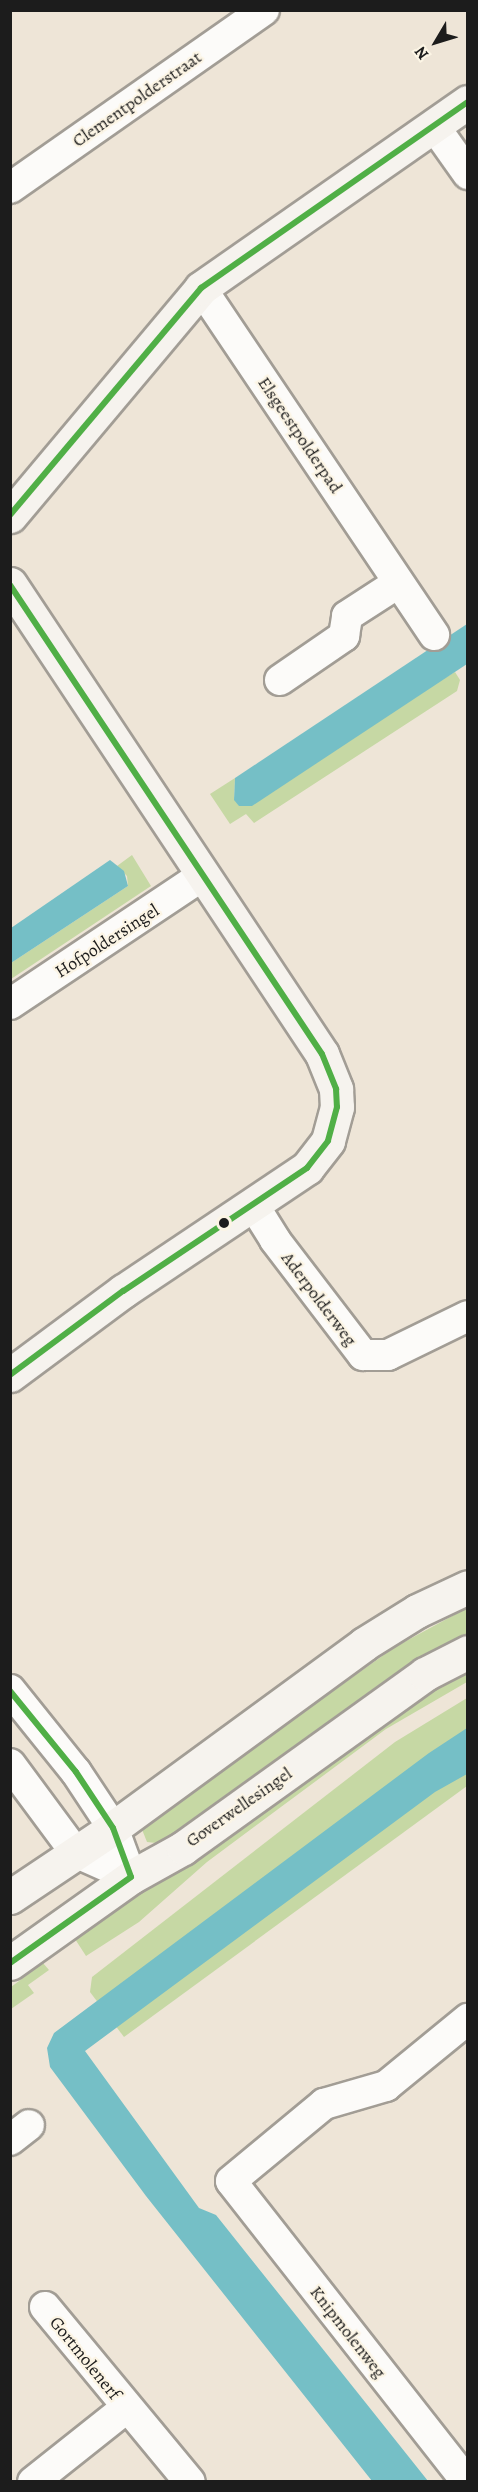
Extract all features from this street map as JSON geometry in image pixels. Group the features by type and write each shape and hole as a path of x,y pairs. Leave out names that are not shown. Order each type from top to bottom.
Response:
{"street":[{"name":"Clementpolderstraat","path":"10,188 264,10"},
{"path":"10,516 201,288 468,102"},
{"path":"434,126 468,174"},
{"name":"Elsgeestpolderpad","path":"201,288 434,635"},
{"path":"280,680 344,636 347,616 398,583"},
{"path":"10,584 322,1054 336,1089 335,1124 319,1156 254,1206 123,1291 10,1374"},
{"name":"Hofpoldersingel","path":"10,1004 202,876"},
{"name":"Aderpolderweg","path":"254,1206 275,1240 363,1355 388,1355 468,1316"},
{"path":"10,1897 113,1828 364,1644 417,1611 468,1587"},
{"name":"Goverwellesingel","path":"10,1964 131,1877 183,1848 425,1674 468,1652"},
{"path":"10,1690 76,1772 113,1828 131,1877"},
{"path":"10,1764 75,1852 131,1877"},
{"name":"Knipmolenweg","path":"462,2464 231,2181 324,2104 386,2086 468,2019"},
{"name":"Gortmolenerf","path":"45,2307 126,2408 190,2481"},
{"name":"Gortmolenerf","path":"33,2481 126,2408"}],"green space":[{"path":"455,672 460,680 457,691 254,823 246,814 230,824 210,794 235,778 234,800"},
{"path":"132,855 151,886 11,979 11,963 128,886 127,876 117,866"},
{"path":"467,1608 467,1641 165,1844 147,1842 141,1827 395,1647"},
{"path":"467,1666 467,1682 386,1729 207,1862 139,1922 86,1956 75,1939 315,1764"},
{"path":"467,1698 467,1786 124,2037 90,1992 92,1977 395,1742"},
{"path":"43,1963 49,1970 28,1985 34,1993 11,2009 11,1987"}],"water":[{"path":"467,624 467,664 252,806 239,806 234,800 235,778"},
{"path":"110,860 124,871 128,886 11,963 11,928"},
{"path":"467,1728 467,1774 435,1792 85,2051 199,2208 216,2215 428,2481 372,2481 146,2196 50,2067 47,2048 54,2033 429,1753"}],"transit line":[{"path":"10,515 201,288 468,102"},
{"path":"10,585 322,1054 336,1089 337,1107 328,1141 307,1168 123,1291 10,1375"},
{"path":"10,1691 76,1772 113,1828 131,1877 10,1963"}]}
